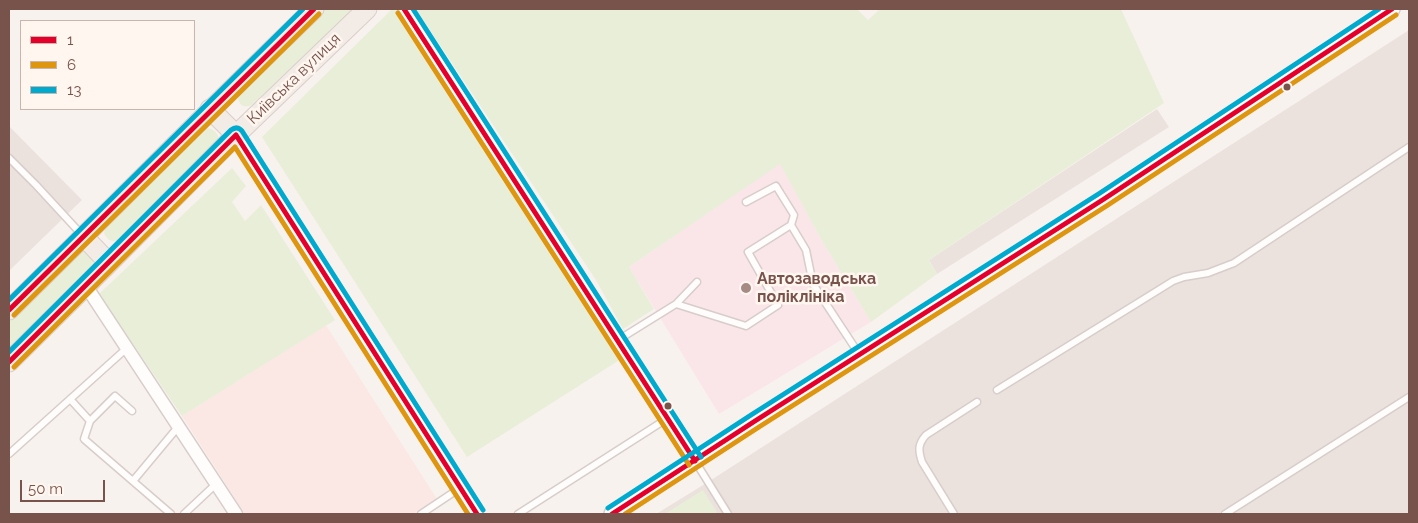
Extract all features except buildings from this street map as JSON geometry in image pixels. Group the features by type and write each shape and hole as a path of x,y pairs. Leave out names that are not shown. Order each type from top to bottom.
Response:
{"main road":[{"path":"9,310 210,109 314,9"},
{"name":"Київська вулиця","path":"9,362 236,135 367,9"},
{"path":"210,109 236,135"},
{"path":"84,237 110,263"}],"street":[{"path":"404,9 695,461"},
{"path":"612,514 1104,199 1392,9"},
{"path":"236,135 477,514"},
{"path":"86,286 236,514"}],"lane":[{"path":"997,390 1173,281 1208,273 1234,263 1409,147"},
{"path":"9,158 84,237"},
{"path":"676,304 746,326 778,305 748,252 791,225 794,215 776,186 746,202"},
{"path":"791,225 806,250 812,284 860,355"},
{"path":"618,340 676,304 697,282"},
{"path":"9,454 127,348"},
{"path":"132,411 115,396 90,421 84,439 171,514"},
{"path":"1225,514 1409,397"},
{"path":"70,399 90,421"},
{"path":"954,514 922,462 919,452 920,441 926,434 977,402"},
{"path":"518,514 668,418"},
{"path":"133,481 178,427"},
{"path":"695,461 728,514"},
{"path":"184,514 216,484"},
{"path":"421,514 460,488"}],"shaded area":[{"path":"1409,30 1409,514 656,514 708,482"},
{"path":"1157,109 1169,127 937,274 929,260"},
{"path":"9,126 82,200 9,271"},
{"name":"Автозаводська поліклініка","path":"780,163 822,241 871,322 719,414 629,267"},
{"path":"326,325 437,499 413,514 245,514 182,416"}],"green space":[{"path":"323,9 353,9 252,105 241,105 238,99 239,92"},
{"path":"392,9 395,9 621,359 467,457 262,137"},
{"path":"416,9 857,9 868,20 880,9 1121,9 1164,103 929,260 937,274 871,322 822,241 780,164 629,267 654,309 623,329 596,280"},
{"path":"203,129 212,129 218,135 219,140 119,240 112,241 108,239 104,233 106,227"},
{"path":"232,168 261,205 335,320 182,416 99,294","holes":["246,186 261,205 245,221 232,202"]},
{"path":"83,252 90,256 94,264 9,349 9,322 79,253"},
{"path":"703,490 718,514 665,514"}],"transit line":[{"name":"13","path":"9,300 303,9"},
{"name":"1","path":"9,310 314,9"},
{"name":"1","path":"404,9 695,461"},
{"name":"13","path":"413,9 701,457"},
{"name":"13","path":"608,508 1100,193 1379,9"},
{"name":"1","path":"612,514 1104,199 1392,9"},
{"name":"6","path":"398,13 689,465"},
{"name":"6","path":"14,315 319,14"},
{"name":"6","path":"625,514 1108,205 1396,15"},
{"name":"13","path":"9,352 231,130 238,128 242,131 483,510"},
{"name":"1","path":"9,362 236,135 477,514"},
{"name":"6","path":"14,367 235,147 468,514"}],"place":[{"name":"Автозаводська поліклініка","path":"746,288"}]}
